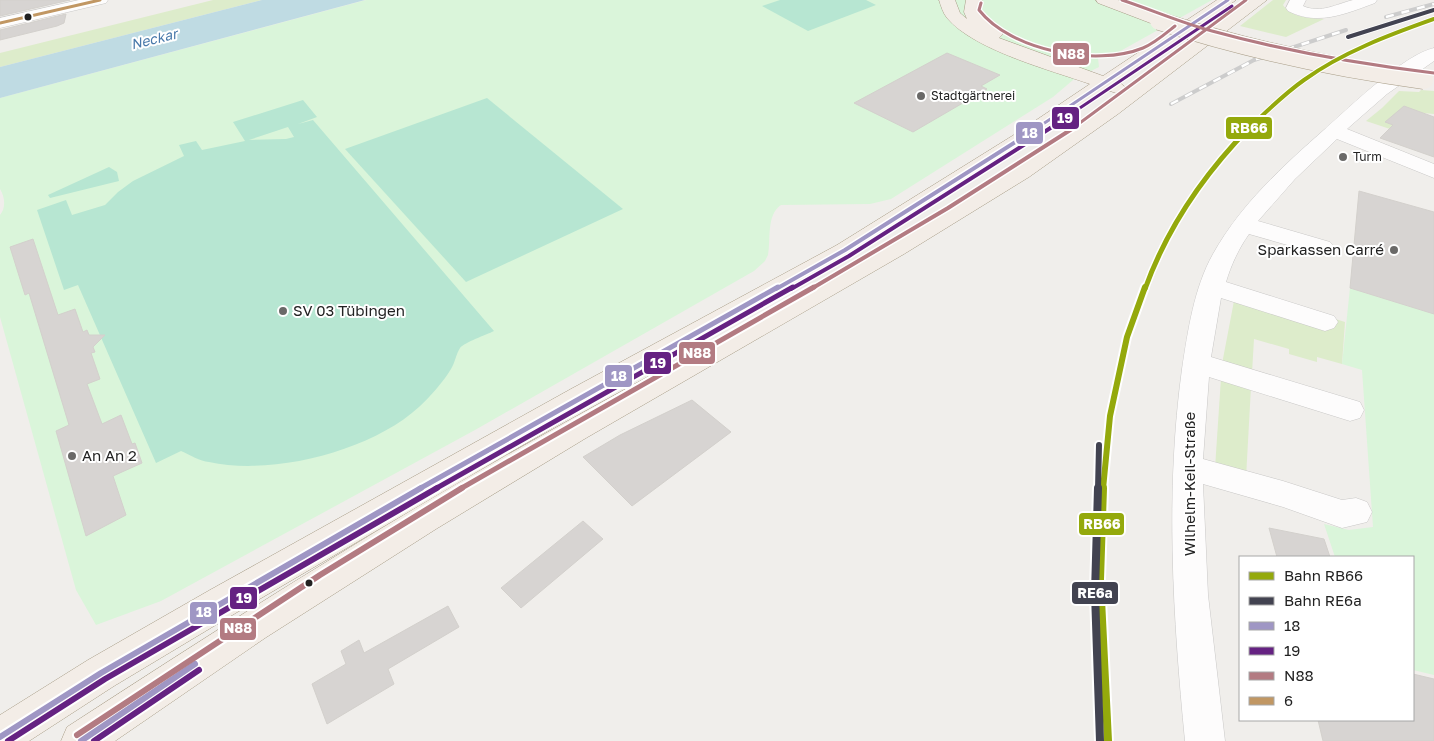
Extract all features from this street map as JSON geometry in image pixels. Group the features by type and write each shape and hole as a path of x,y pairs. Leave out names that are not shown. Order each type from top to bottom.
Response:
{"main road":[{"path":"947,0 953,15 975,34 1020,54 1108,80"},
{"path":"974,0 971,7 973,15 978,23 990,31 1065,61 1134,92"},
{"path":"1095,0 1117,2 1164,18 1211,38 1285,56 1359,71 1431,78"},
{"path":"0,737 101,673 230,598 581,397 845,250 1024,137 1228,0"},
{"path":"81,741 168,682 393,538 513,466 895,250 1023,171 1258,0"},
{"path":"1065,61 1107,62 1148,53"}],"street":[{"path":"0,23 40,7 100,0"},
{"path":"1298,0 1294,8 1301,12 1321,15 1370,0"},
{"name":"Wilhelm-Keil-Straße","path":"1205,741 1193,641 1188,467 1190,408 1196,363 1202,326 1214,281 1225,254 1245,224 1276,187 1377,92 1434,53"},
{"path":"1334,131 1434,172"},
{"path":"1245,224 1322,247"},
{"path":"1214,281 1320,315"},
{"path":"1196,363 1350,410"},
{"path":"1188,467 1274,491 1342,514 1356,512"}],"green space":[{"path":"213,0 262,0 0,67 0,53"},
{"path":"366,0 1212,0 1115,54 1098,58 1099,67 1073,80 1053,97 891,199 870,204 781,205 776,209 771,221 768,255 765,261 754,271 475,430 161,601 96,625 76,590 0,317 0,215 4,202 0,189 0,98"},
{"path":"780,0 866,0 876,5 808,31 762,6"},
{"path":"1273,0 1286,0 1283,5 1296,15 1324,19 1286,37 1240,26"},
{"path":"1421,90 1434,91 1434,114 1423,113 1396,131 1366,121 1399,91 1419,92"},
{"path":"487,98 623,209 466,282 345,149"},
{"name":"SV 03 Tübingen","path":"303,100 317,117 298,124 313,120 494,331 460,348 448,374 436,389 419,407 399,423 375,436 348,447 320,456 262,466 206,461 181,451 156,463 78,285 64,290 37,210 66,200 72,215 105,205 133,181 184,156 179,145 196,141 202,150 245,141 233,122","holes":["288,127 294,137 286,139 249,140"]},
{"path":"109,167 117,172 119,181 50,198 48,195"},
{"path":"1350,288 1434,314 1434,675 1414,670 1414,556 1335,556 1324,524 1349,530 1373,527 1362,370 1342,364"},
{"path":"1234,301 1326,316 1345,322 1342,364 1317,357 1317,362 1289,354 1289,349 1254,339 1252,373 1222,364"},
{"path":"1221,378 1251,387 1246,478 1215,468"}],"water":[{"name":"Neckar","path":"262,0 365,0 0,98 0,67"}],"building":[{"path":"0,0 70,0 0,16"},
{"path":"66,14 64,23 57,26 0,40 0,30"},
{"name":"Stadtgärtnerei","path":"947,53 1000,75 981,86 987,89 913,132 854,103"},
{"path":"1404,106 1434,117 1434,157 1380,138 1393,125 1385,122"},
{"name":"Sparkassen Carré","path":"1359,191 1434,212 1434,314 1350,288"},
{"path":"33,239 58,315 75,309 83,332 87,330 89,335 105,335 93,347 95,352 91,353 100,379 87,384 102,424 121,415 132,444 135,443 142,463 113,476 126,515 86,536 56,431 69,425 29,293 25,295 10,247"},
{"path":"692,400 731,432 632,506 583,457 620,435"},
{"path":"583,521 603,539 521,608 501,588"},
{"path":"1269,528 1324,539 1330,556 1277,556"},
{"path":"448,606 459,627 388,669 394,684 327,724 312,684 346,664 341,651 359,640 364,653"},
{"path":"1414,674 1434,679 1434,741 1323,741 1318,721 1414,721"}],"railway":[{"path":"1386,17 1434,4"},
{"path":"1171,104 1254,60 1346,30"}],"rail line":[{"name":"RE6a","path":"1348,37 1434,10"},
{"name":"RB66","path":"1108,741 1100,579 1102,497 1110,416 1127,337 1154,262 1194,192 1248,129 1280,99 1306,79 1358,49 1434,19"},
{"name":"RE6a","path":"1099,445 1095,593 1100,741"}],"transit line":[{"name":"6","path":"0,23 100,0"},
{"name":"N88","path":"1122,0 1200,27 1267,45 1350,61 1434,73"},
{"name":"18","path":"0,737 101,673 222,602 581,397 845,250 1024,137 1228,0"},
{"name":"N88","path":"77,735 369,544 537,444 880,249 1015,167 1103,106 1246,0"},
{"name":"N88","path":"981,3 979,10 986,18 1009,34 1039,46 1078,55 1109,55 1139,49 1154,42 1175,26"},
{"name":"19","path":"8,741 105,679 226,608 849,256 1028,143 1232,6"},
{"name":"18","path":"81,741 195,664"},
{"name":"19","path":"94,741 199,670"}],"place":[{"name":"Stadtgärtnerei","path":"921,96"},
{"name":"Turm","path":"1343,157"},
{"name":"Sparkassen Carré","path":"1394,250"},
{"name":"SV 03 Tübingen","path":"283,311"},
{"name":"An An 2","path":"72,456"}]}
